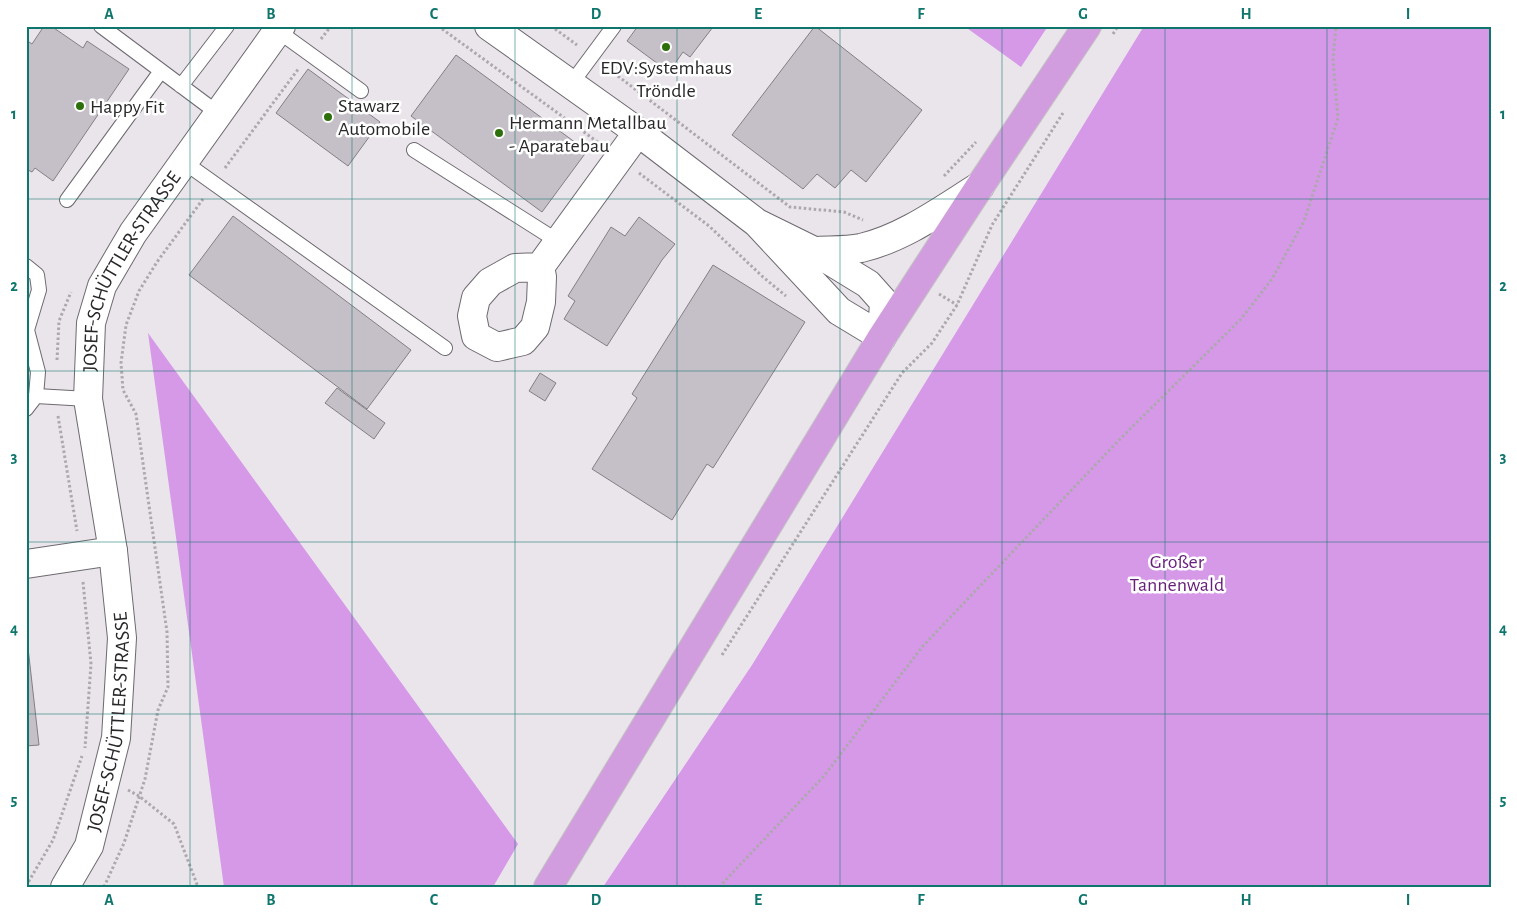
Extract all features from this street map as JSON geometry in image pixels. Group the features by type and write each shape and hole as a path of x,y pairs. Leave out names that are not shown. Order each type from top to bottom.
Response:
{"main road":[{"path":"548,887 882,337 1087,26"}],"street":[{"path":"489,26 638,132 757,223 839,312 882,337 884,302 868,284 814,251 757,223"},
{"name":"JOSEF-SCHÜTTLER-STRASSE","path":"64,887 89,846 116,738 122,638 113,551 88,399 91,323 102,286 133,233 279,29"},
{"path":"540,267 638,132"},
{"path":"814,251 860,248 888,239 917,225 980,186"},
{"path":"26,564 113,551"}],"lane":[{"path":"101,26 219,114"},
{"path":"181,86 226,26"},
{"path":"570,84 614,26"},
{"path":"279,29 361,91"},
{"path":"67,200 161,71"},
{"path":"414,150 558,242"},
{"path":"184,162 445,348"},
{"path":"26,266 38,275 39,290 27,330 38,372 36,396 26,409"},
{"path":"36,396 88,399"}],"path":[{"path":"104,887 124,843 145,779 158,710 168,686 167,632 136,414 122,390 121,363 126,325 139,291 157,262 331,26"},
{"path":"551,26 790,207 844,212 870,223 880,242"},
{"path":"1113,34 1118,26"},
{"path":"719,887 824,776 922,647 1121,438 1241,318 1272,278 1304,221 1338,118 1333,60 1336,26"},
{"path":"719,660 902,373 932,343 957,305 992,225 1066,109"},
{"path":"943,177 981,137"},
{"path":"106,778 139,796 174,824 198,887"}],"green space":[{"path":"964,26 1048,26 1021,67"},
{"name":"Großer Tannenwald","path":"1144,26 1491,26 1491,887 603,887 752,665"},
{"path":"148,333 518,844 493,887 224,887"}],"building":[{"path":"44,26 51,26 83,48 87,41 129,69 53,181 35,168 32,172 26,169 26,40 32,44"},
{"name":"EDV:Systemhaus Tröndle","path":"638,26 713,27 690,57 683,52 669,72 627,41"},
{"path":"815,26 922,110 866,182 851,170 835,188 817,174 803,189 732,135"},
{"name":"Hermann Metallbau - Aparatebau","path":"456,55 587,151 542,212 411,116"},
{"name":"Stawarz Automobile","path":"308,69 380,122 348,166 276,113"},
{"path":"233,216 411,350 367,409 189,275"},
{"path":"639,217 675,244 662,260 607,346 564,319 575,301 568,296 611,227 625,236"},
{"path":"713,265 805,322 713,468 707,464 672,520 592,469 637,398 632,394"},
{"path":"540,373 556,383 545,401 529,391"},
{"path":"337,388 385,423 374,439 325,403"},
{"path":"26,630 39,745 26,746"}],"place":[{"name":"EDV:Systemhaus Tröndle","path":"666,47"},
{"name":"Happy Fit","path":"80,106"},
{"name":"Stawarz Automobile","path":"328,117"},
{"name":"Hermann Metallbau - Aparatebau","path":"499,133"}]}
